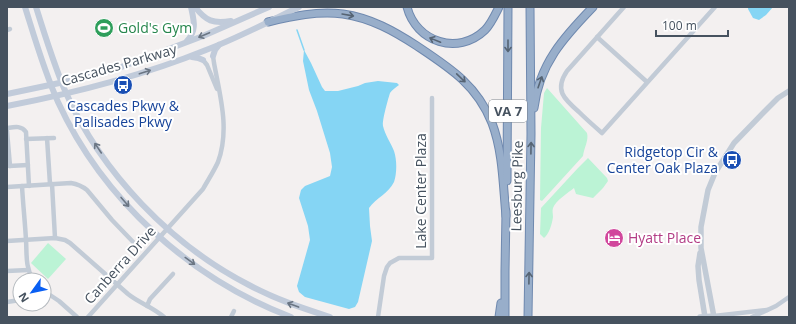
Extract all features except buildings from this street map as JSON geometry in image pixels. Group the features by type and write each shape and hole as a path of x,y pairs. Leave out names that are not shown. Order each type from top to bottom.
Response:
{"highway":[{"path":"407,7 410,17 422,32 432,39 441,42 454,43 471,40 484,31 500,7"},
{"name":"Leesburg Pike","path":"505,317 508,7"},
{"name":"Leesburg Pike","path":"528,317 531,134 530,7"},
{"path":"531,134 538,85 547,65 565,37 593,7"},
{"path":"268,22 294,16 319,13 344,14 358,17 388,28 454,71 468,85 480,101 495,133 501,158 506,216"},
{"path":"499,317 505,271"},
{"path":"528,301 533,317"}],"main road":[{"path":"25,7 42,62 55,96 66,119 100,172 128,206 159,237 202,270 260,303 291,317"},
{"path":"36,7 62,82 84,127 109,164 150,213 187,245 248,285 285,302 330,317"},
{"path":"185,43 193,31 191,7"},
{"path":"195,7 204,18 210,21 223,22 240,20"},
{"name":"Cascades Parkway","path":"7,94 51,85 126,66 185,43 269,7"},
{"name":"Cascades Parkway","path":"7,106 55,96 121,79 186,58 220,45 299,7"},
{"path":"213,56 215,50 220,45"},
{"path":"186,58 198,58 203,60"}],"street":[{"path":"624,7 567,70 561,87 566,100 602,133 715,7"},
{"path":"597,37 648,82"},
{"path":"213,56 220,96"},
{"path":"203,60 207,65 220,96"},
{"path":"767,310 703,317 698,266 701,248 701,227 706,194 715,173 734,143 778,98 789,91"},
{"name":"Canberra Drive","path":"88,317 203,189 214,171 221,152 224,134 223,112 220,96"},
{"name":"Lake Center Plaza","path":"378,317 384,276 390,263 399,258 432,258 432,98"},
{"path":"28,165 9,166 7,129 18,127 24,129 26,132 26,139 28,165 29,186"},
{"path":"47,138 55,238"},
{"path":"26,139 54,138"},
{"path":"7,187 71,183 77,184 87,190 112,220 136,245"},
{"path":"7,271 28,270 22,186"},
{"path":"7,241 55,238 66,240 133,298 164,317"},
{"path":"701,248 714,316"},
{"path":"147,306 150,299 173,274"},
{"path":"52,297 77,317"},
{"path":"752,317 776,306 789,297"},
{"path":"231,317 234,311"}],"green space":[{"path":"547,88 587,133 587,138 583,156 542,201 540,200 541,128 544,93"},
{"path":"588,158 607,178 608,181 593,198 576,194 574,188 559,199 553,208 551,226 544,238 540,234 541,208"},
{"path":"48,243 66,259 52,275 52,272 41,272 31,263"}],"water":[{"path":"748,7 773,7 759,20 753,18"},
{"path":"304,50 325,91 338,91 365,83 378,81 397,83 399,85 390,93 383,123 385,133 395,155 395,178 392,186 369,208 372,241 358,302 355,307 349,309 305,297 299,292 297,286 310,240 308,226 299,198 301,190 305,186 330,176 332,167 330,153 309,90 303,61"}],"waterway":[{"path":"297,30 304,50"}],"place":[{"name":"Gold's Gym","path":"104,28"},
{"name":"Cascades Pkwy & Palisades Pkwy","path":"123,85"},
{"name":"Ridgetop Cir & Center Oak Plaza","path":"732,160"},
{"name":"Hyatt Place","path":"614,238"}]}
